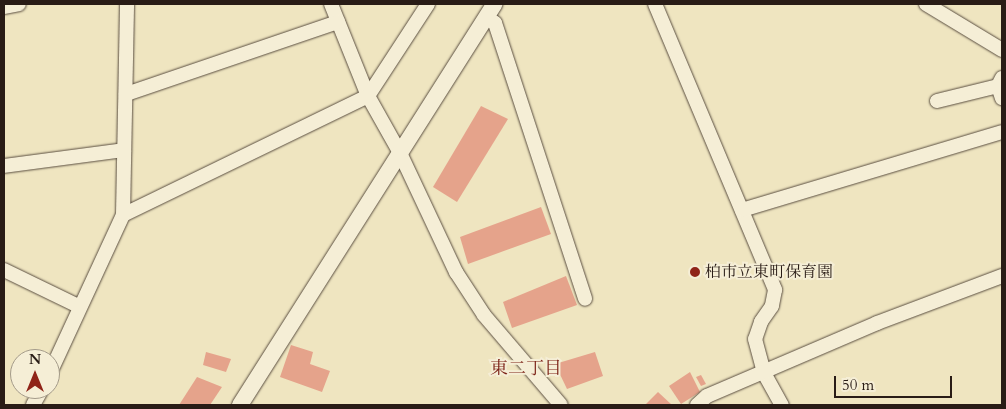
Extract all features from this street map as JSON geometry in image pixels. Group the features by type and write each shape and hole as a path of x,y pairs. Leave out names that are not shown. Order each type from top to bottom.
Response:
{"street":[{"path":"4,7 19,4"},
{"path":"60,349 78,306 123,215 127,4"},
{"path":"331,4 368,96 400,153 456,272 484,315 561,405"},
{"path":"123,215 368,96 428,4"},
{"path":"654,4 775,290 772,306 761,322 755,338 764,373 782,405"},
{"path":"926,4 1002,50"},
{"path":"247,403 490,10"},
{"path":"490,10 585,299"},
{"path":"126,94 338,22"},
{"path":"937,101 1001,87"},
{"path":"742,210 1002,132"},
{"path":"4,166 124,150"},
{"path":"4,270 78,306"},
{"path":"697,405 707,396 877,323 1002,276"}],"building":[{"path":"481,106 508,119 457,202 433,187"},
{"path":"541,207 551,234 468,264 460,237"},
{"path":"566,276 577,305 512,328 503,302"},
{"path":"291,345 313,352 310,364 330,371 322,392 280,377"},
{"path":"206,352 231,359 226,372 203,365"},
{"path":"595,352 603,376 567,389 555,364"},
{"path":"690,372 700,392 681,404 669,386"},
{"path":"701,375 706,384 701,386 696,377"},
{"path":"197,377 222,387 210,405 179,405"},
{"path":"658,392 672,405 645,405"}],"place":[{"name":"柏市立東町保育園","path":"695,272"}],"district":[{"name":"東二丁目","path":"526,369"}]}
